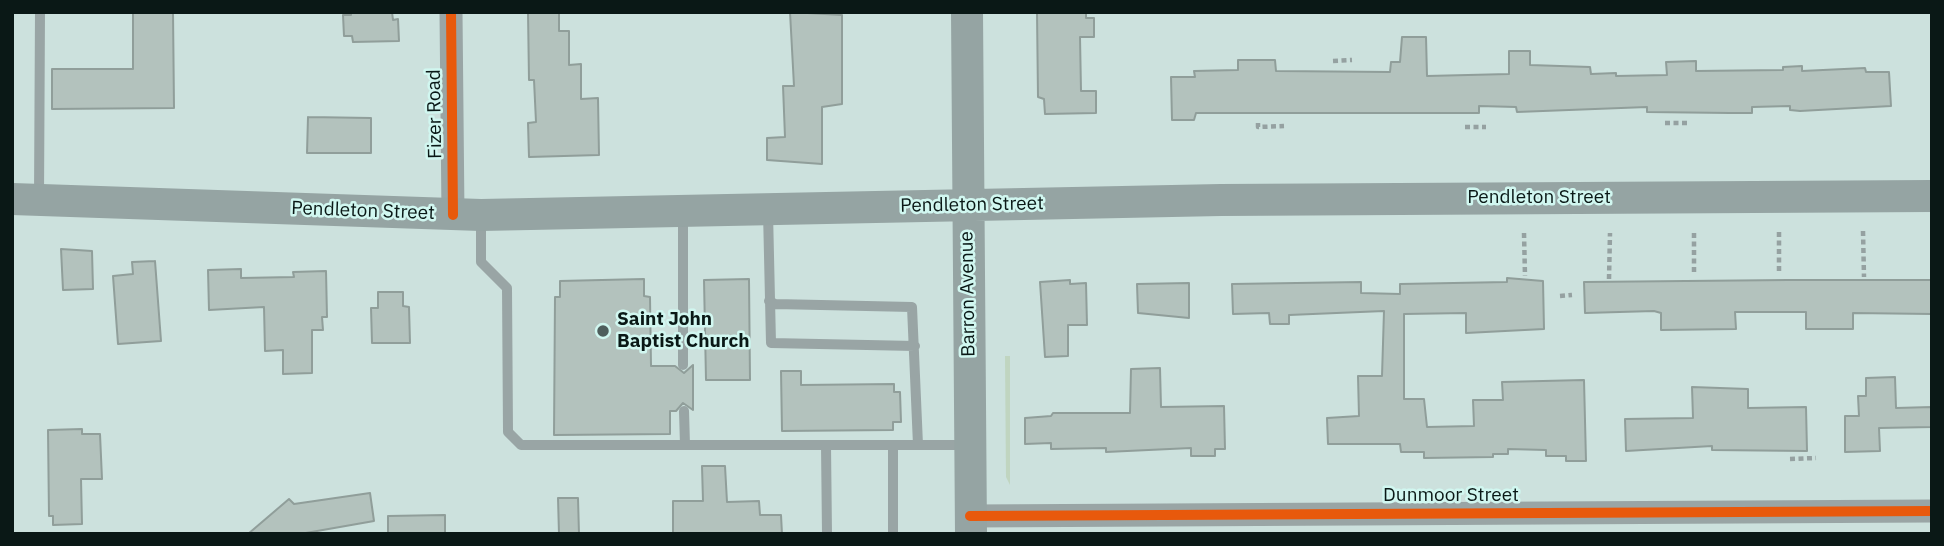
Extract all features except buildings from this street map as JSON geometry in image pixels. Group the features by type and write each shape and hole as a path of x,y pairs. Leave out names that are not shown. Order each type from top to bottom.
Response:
{"main road":[{"name":"Barron Avenue","path":"967,12 970,525"},
{"name":"Pendleton Street","path":"26,199 467,215 967,204 1932,196"}],"street":[{"name":"Fizer Road","path":"451,12 467,215"},
{"name":"Dunmoor Street","path":"970,525 1932,511"}],"lane":[{"path":"26,199 40,12"},
{"path":"768,210 769,340 775,345 915,345"},
{"path":"683,212 684,365"},
{"path":"467,215 481,262 507,288 508,432 521,445 970,444"},
{"path":"769,301 775,304 908,306 914,310 918,445"},
{"path":"684,411 685,445"},
{"path":"893,444 894,534"},
{"path":"826,445 827,534"}],"path":[{"path":"1333,61 1352,60"},
{"path":"1665,124 1690,123"},
{"path":"1258,124 1258,127 1284,126"},
{"path":"1465,127 1486,127"},
{"path":"1863,231 1864,277"},
{"path":"1779,232 1779,272"},
{"path":"1524,233 1525,276"},
{"path":"1609,279 1610,233"},
{"path":"1694,233 1694,275"},
{"path":"1560,296 1572,295"},
{"path":"1790,459 1816,458"}],"green space":[{"path":"1005,356 1010,356 1010,485 1006,477"}],"cycle path":[{"path":"451,12 453,215"},
{"path":"970,516 1932,511"}],"place":[{"name":"Saint John Baptist Church","path":"603,331"}]}
